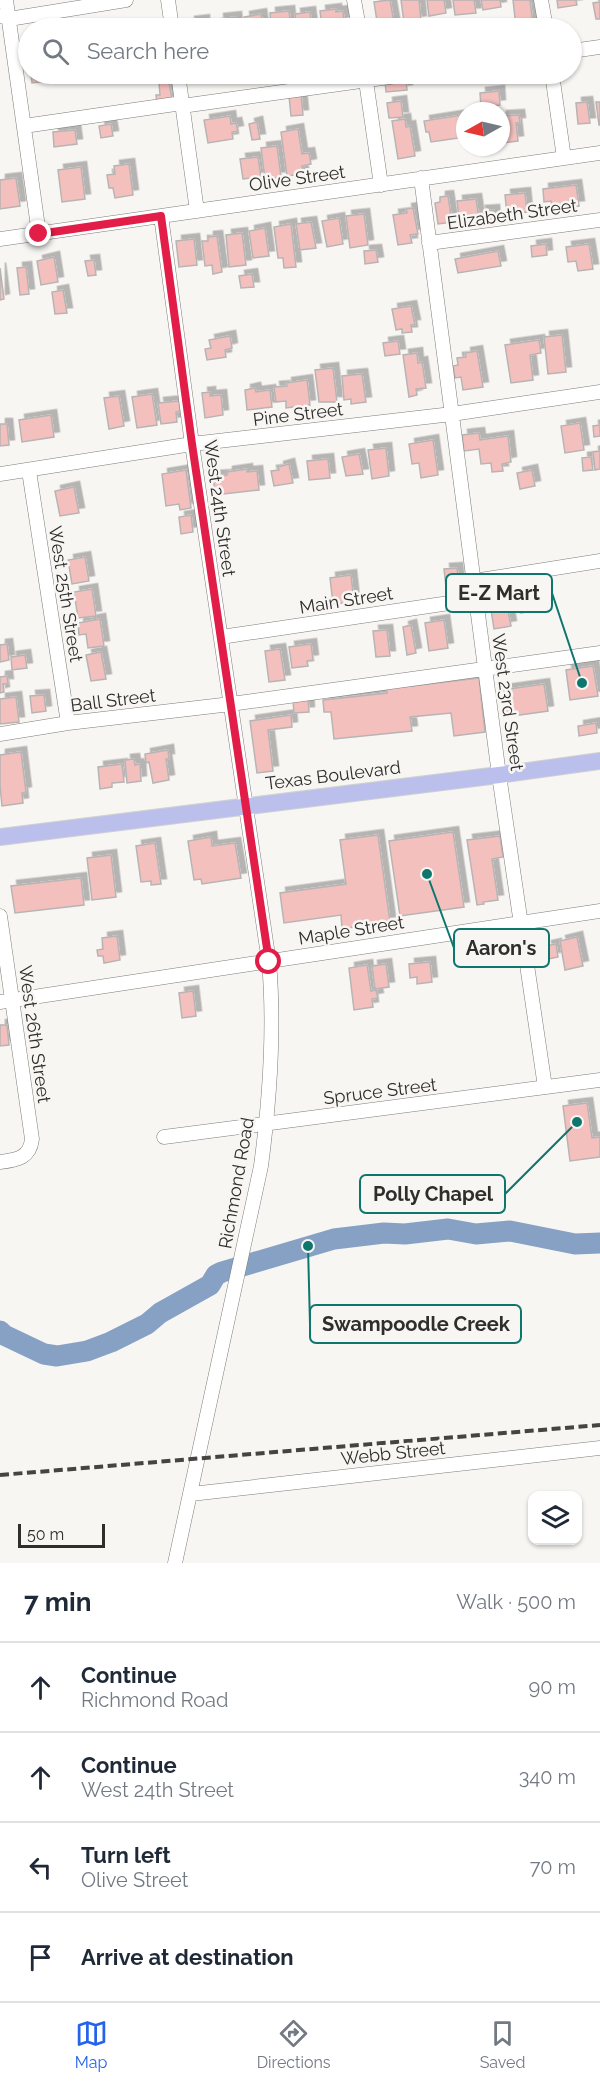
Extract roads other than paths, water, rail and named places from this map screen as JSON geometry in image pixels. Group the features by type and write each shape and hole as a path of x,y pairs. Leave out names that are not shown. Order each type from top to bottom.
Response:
{"main road":[{"name":"Texas Boulevard","path":"0,837 600,761"}],"street":[{"path":"6,0 3,21 24,126 39,234"},
{"path":"21,18 126,0"},
{"path":"168,0 171,18"},
{"path":"354,0 357,18"},
{"path":"542,0 545,18"},
{"path":"3,21 18,18"},
{"path":"582,50 600,47"},
{"path":"179,84 197,211"},
{"path":"24,126 320,84"},
{"path":"367,84 381,185"},
{"path":"553,84 564,158"},
{"name":"Olive Street","path":"0,239 600,153"},
{"name":"West 23rd Street","path":"421,178 499,775 545,1087"},
{"name":"West 24th Street","path":"161,216 245,806"},
{"name":"Elizabeth Street","path":"429,243 600,220"},
{"name":"Pine Street","path":"0,474 192,444 452,414 600,392"},
{"name":"West 25th Street","path":"29,471 68,723"},
{"path":"474,581 600,561"},
{"name":"Main Street","path":"221,637 476,598"},
{"name":"Ball Street","path":"0,734 600,652"},
{"name":"Richmond Road","path":"175,1563 261,1166 267,1124 273,1029 269,962 245,806"},
{"name":"Maple Street","path":"6,1001 600,911"},
{"name":"West 26th Street","path":"0,916 6,1001 32,1139 31,1148 26,1155 16,1160 0,1162"},
{"name":"Spruce Street","path":"164,1137 600,1080"},
{"name":"Webb Street","path":"191,1494 600,1448"}],"waterway":[{"path":"0,1331 44,1354 57,1356 87,1351 147,1324 160,1313 210,1285 216,1275 222,1272 334,1239 448,1229 476,1234 510,1231 575,1244 600,1243"}],"railway":[{"path":"0,1475 600,1425"}],"place":[{"name":"E-Z Mart","path":"582,683"},
{"name":"Aaron's","path":"427,874"},
{"name":"Polly Chapel","path":"577,1122"},
{"name":"Swampoodle Creek","path":"308,1246"}]}
